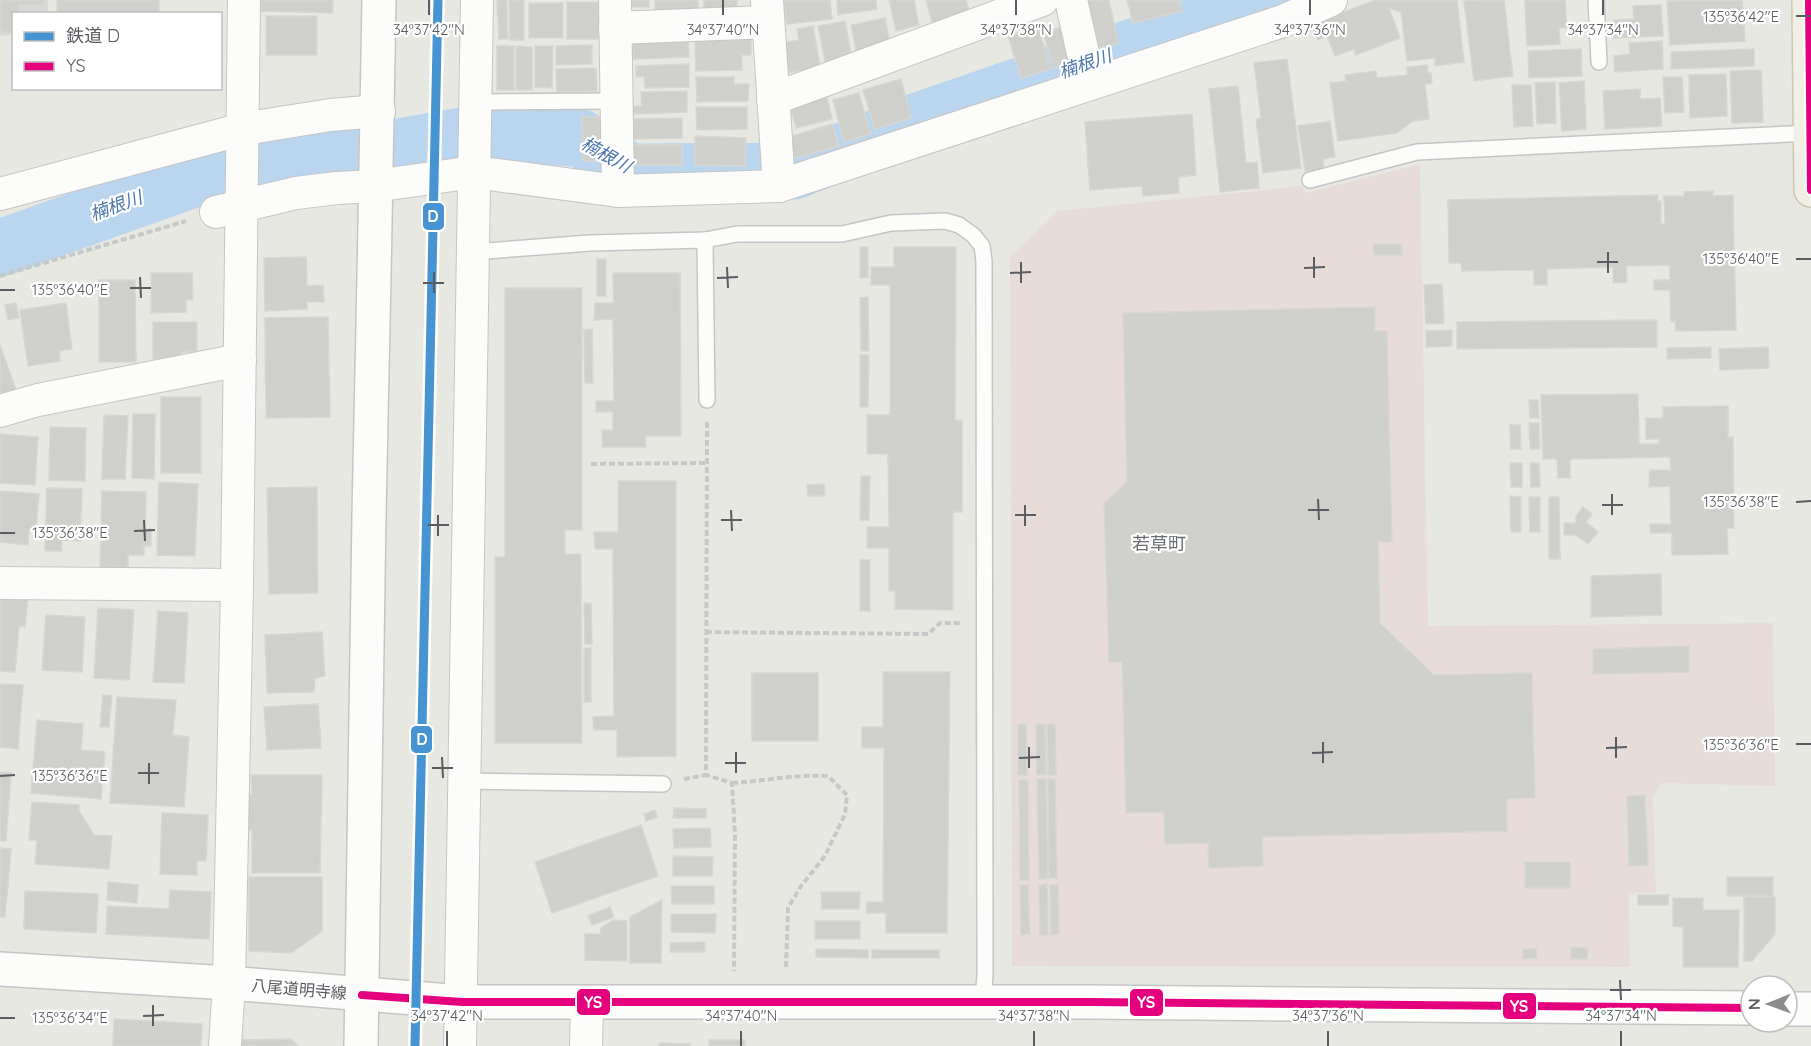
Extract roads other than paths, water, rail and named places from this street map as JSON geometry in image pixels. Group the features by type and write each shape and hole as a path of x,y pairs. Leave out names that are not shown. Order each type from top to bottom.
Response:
{"main road":[{"path":"361,1046 379,112 379,0"},
{"path":"1809,0 1811,190"},
{"name":"八尾道明寺線","path":"0,969 229,983 462,1002 983,1002 1739,1008"}],"street":[{"path":"225,1046 229,983 240,360 233,207 243,130 244,0"},
{"path":"460,1046 477,0"},
{"path":"773,99 1042,0"},
{"path":"1071,0 1090,84"},
{"path":"233,207 296,194 376,185 475,136 618,191 779,186 1090,84 1281,10 1331,0"},
{"path":"618,191 615,14 767,11 779,186"},
{"path":"0,194 243,130 330,115 379,112"},
{"path":"0,411 38,400 240,360"},
{"path":"0,582 237,585"},
{"path":"586,1046 587,1002"}],"lane":[{"path":"1596,0 1599,62"},
{"path":"475,136 616,101"},
{"path":"1310,180 1417,152 1810,133"},
{"path":"473,252 590,243 705,240 736,234 842,234 891,223 945,221 959,225 973,235 982,246 984,261 985,974 983,1002"},
{"path":"705,240 707,400"},
{"path":"465,782 663,784"}],"waterway":[{"name":"楠根川","path":"0,248 188,181 236,169 290,157 364,153 473,134 581,138 629,172 794,171 921,120 1270,0"}],"rail line":[{"name":"D","path":"415,1046 438,0"}],"district":[{"name":"若草町","path":"1159,544"}]}
